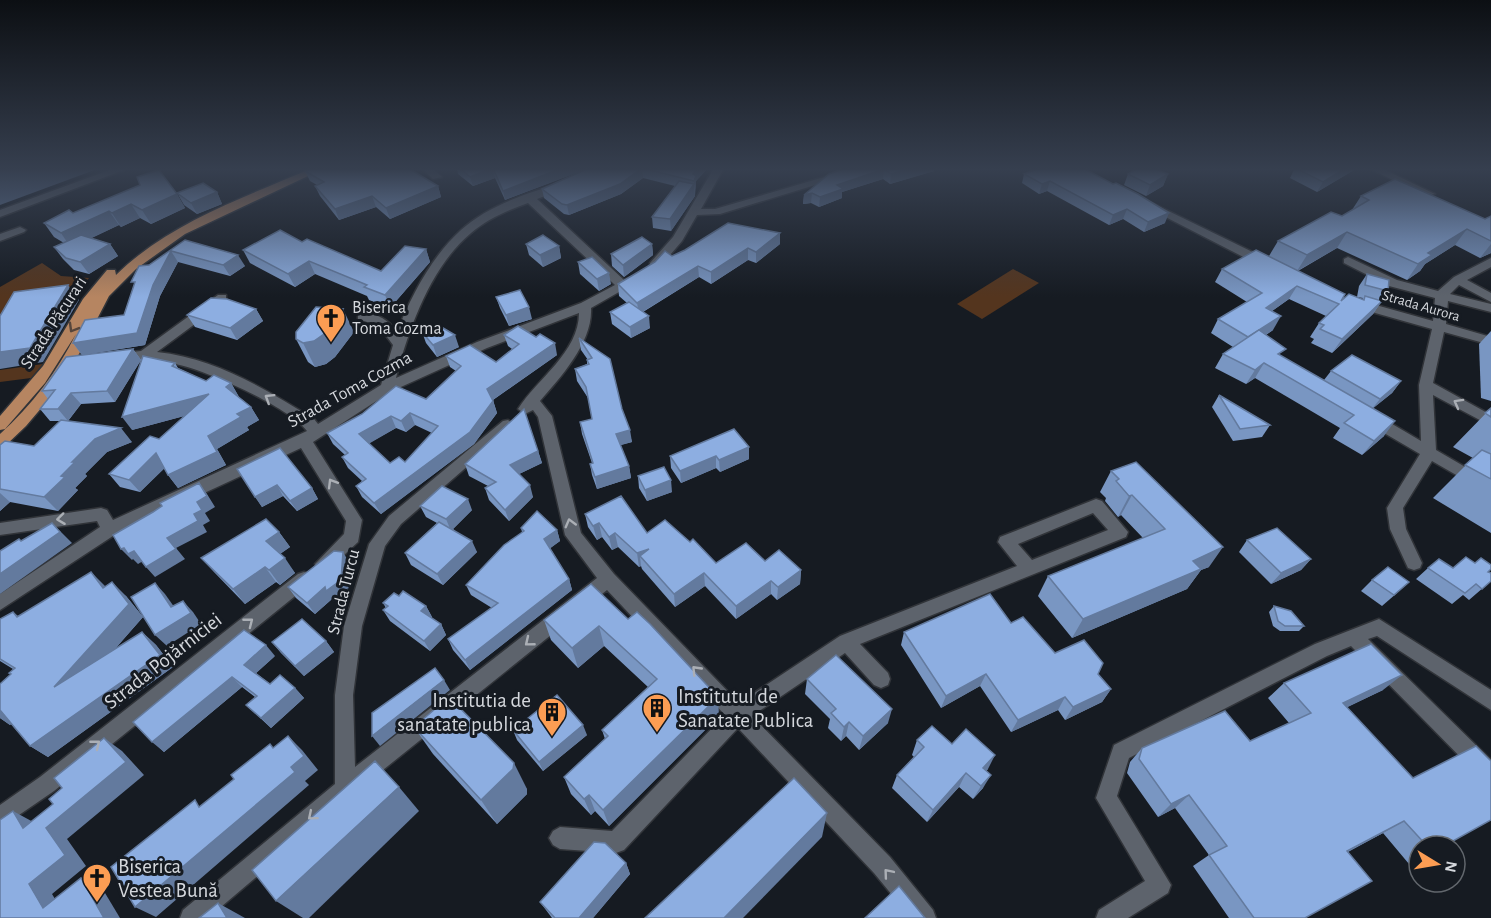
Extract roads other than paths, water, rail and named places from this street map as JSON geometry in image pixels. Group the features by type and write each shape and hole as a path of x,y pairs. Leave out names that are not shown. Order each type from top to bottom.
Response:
{"main road":[{"name":"Strada Păcurari","path":"0,424 31,392 52,364 95,289 108,276 135,253 166,234 215,211"},
{"name":"Strada Păcurari","path":"0,442 31,412 74,362 108,289 145,255 182,233 229,211"}],"street":[{"path":"387,388 398,343 425,283 464,232 475,224 504,211"},
{"path":"543,211 623,286"},
{"path":"696,212 720,211"},
{"path":"1162,211 1282,271"},
{"name":"Strada Toma Cozma","path":"0,603 110,530 310,436 387,388 482,345 585,306 623,286 651,269 662,258 696,212"},
{"path":"0,238 20,230"},
{"path":"1348,261 1393,283 1491,308"},
{"path":"1414,563 1398,529 1395,508 1429,453 1426,385 1439,327 1442,294 1458,280 1491,262"},
{"path":"1458,280 1491,298"},
{"path":"147,353 222,298"},
{"name":"Strada Aurora","path":"1346,301 1491,341"},
{"name":"Strada Turcu","path":"345,789 344,695 353,626 377,544 395,520 532,403 580,336 588,314 585,306"},
{"path":"362,316 384,323 398,343"},
{"path":"103,358 147,353 186,361 246,384 309,423 310,436 354,520 352,537 377,544"},
{"path":"1426,385 1491,421"},
{"path":"532,403 539,407 544,416 573,535 608,579 740,714 882,865 925,918"},
{"path":"1358,411 1491,489"},
{"path":"560,838 616,842 740,714 846,642 1030,570 1120,532 1096,506 1006,542 1030,570"},
{"path":"0,529 101,514 110,530"},
{"name":"Strada Pojărniciei","path":"0,818 47,784 338,552 352,537"},
{"path":"191,918 345,789 608,579"},
{"path":"1107,918 1160,885 1106,798 1121,752 1321,651 1379,627 1491,701"},
{"path":"1354,637 1491,774"},
{"path":"846,642 881,679"},
{"path":"783,794 800,778"}],"place":[{"name":"Biserica Toma Cozma","path":"331,344"},
{"name":"Institutul de Sanatate Publica","path":"657,734"},
{"name":"Institutia de sanatate publica","path":"552,738"},
{"name":"Biserica Vestea Bună","path":"97,904"}]}
